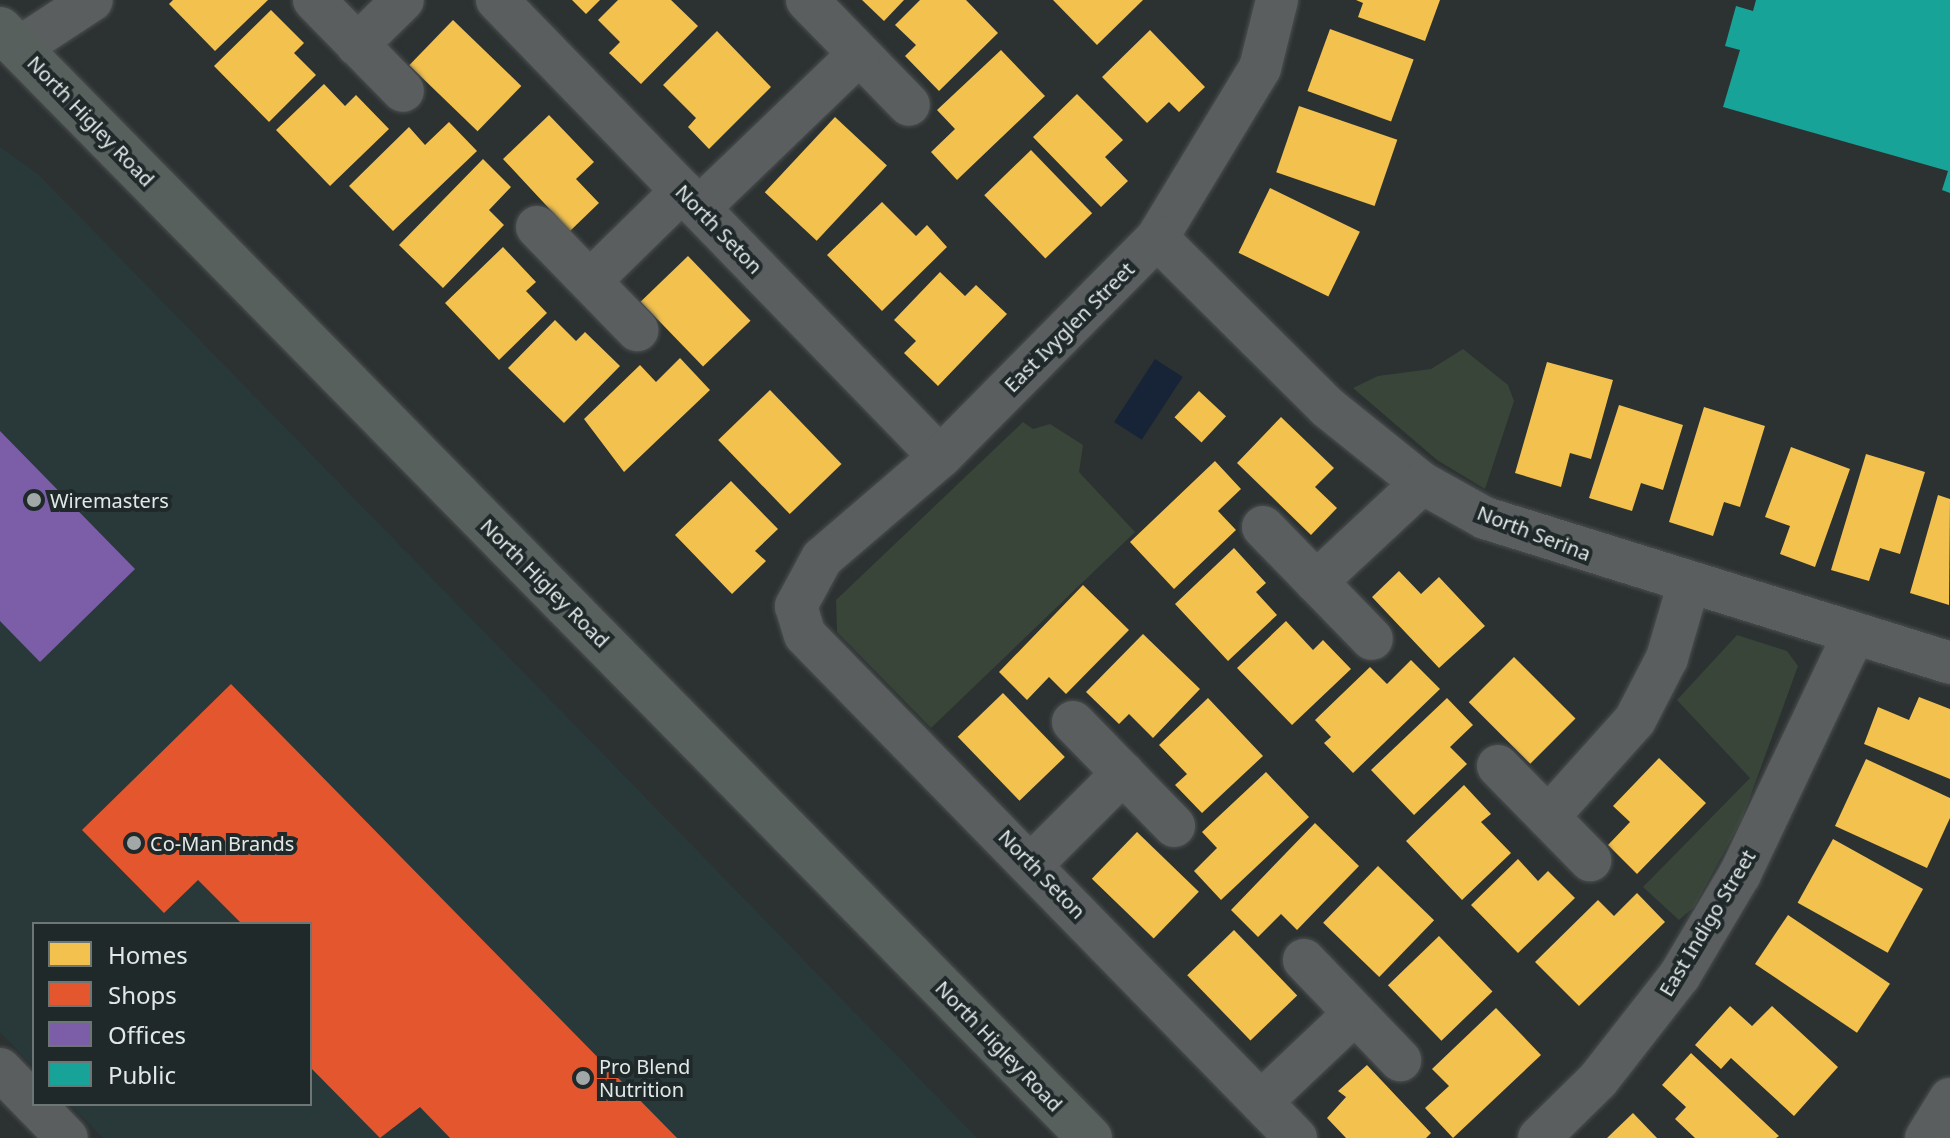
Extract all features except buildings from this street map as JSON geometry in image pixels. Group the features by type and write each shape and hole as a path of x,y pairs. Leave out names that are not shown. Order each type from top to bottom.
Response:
{"main road":[{"name":"North Higley Road","path":"9,38 1090,1138"}],"street":[{"path":"9,38 46,0"},
{"path":"9,38 92,0"},
{"path":"314,0 403,91"},
{"path":"357,45 403,0"},
{"name":"North Seton","path":"497,0 940,457"},
{"path":"807,0 909,105"},
{"name":"East Ivyglen Street","path":"796,606 822,558 940,457 1157,238 1260,68 1277,0"},
{"path":"590,281 690,200 859,54"},
{"path":"537,227 637,330"},
{"name":"North Serina","path":"1157,238 1327,407 1422,483 1485,518 1688,586 1950,663"},
{"path":"1316,582 1422,483"},
{"path":"1263,527 1372,639"},
{"path":"1548,817 1605,763 1635,720 1667,658 1688,586"},
{"name":"North Seton","path":"796,606 805,635 1032,864 1296,1138"},
{"name":"East Indigo Street","path":"1539,1138 1598,1080 1680,975 1740,874 1853,636"},
{"path":"1073,722 1174,826"},
{"path":"1498,766 1590,860"},
{"path":"1032,864 1123,773"},
{"path":"1304,960 1400,1060"},
{"path":"1261,1102 1355,1013"},
{"path":"0,1069 32,1102"},
{"path":"1926,1138 1950,1099"},
{"path":"36,1106 67,1138"}],"shaded area":[{"path":"0,147 39,175 977,1138 103,1138 72,1106 312,1106 312,922 32,922 32,1065 0,1032"}],"green space":[{"path":"1463,349 1508,385 1514,401 1485,489 1437,460 1353,388 1378,376 1431,369"},
{"path":"1023,422 1033,429 1050,424 1083,445 1079,472 1135,532 931,728 837,632 836,600"},
{"path":"1737,635 1787,651 1798,666 1742,819 1694,907 1679,920 1643,887 1750,778 1677,700"}],"water":[{"path":"1155,359 1183,377 1142,440 1114,422"}],"place":[{"name":"Wiremasters","path":"34,500"},
{"name":"Co-Man Brands","path":"134,843"},
{"name":"Pro Blend Nutrition","path":"583,1078"}]}
